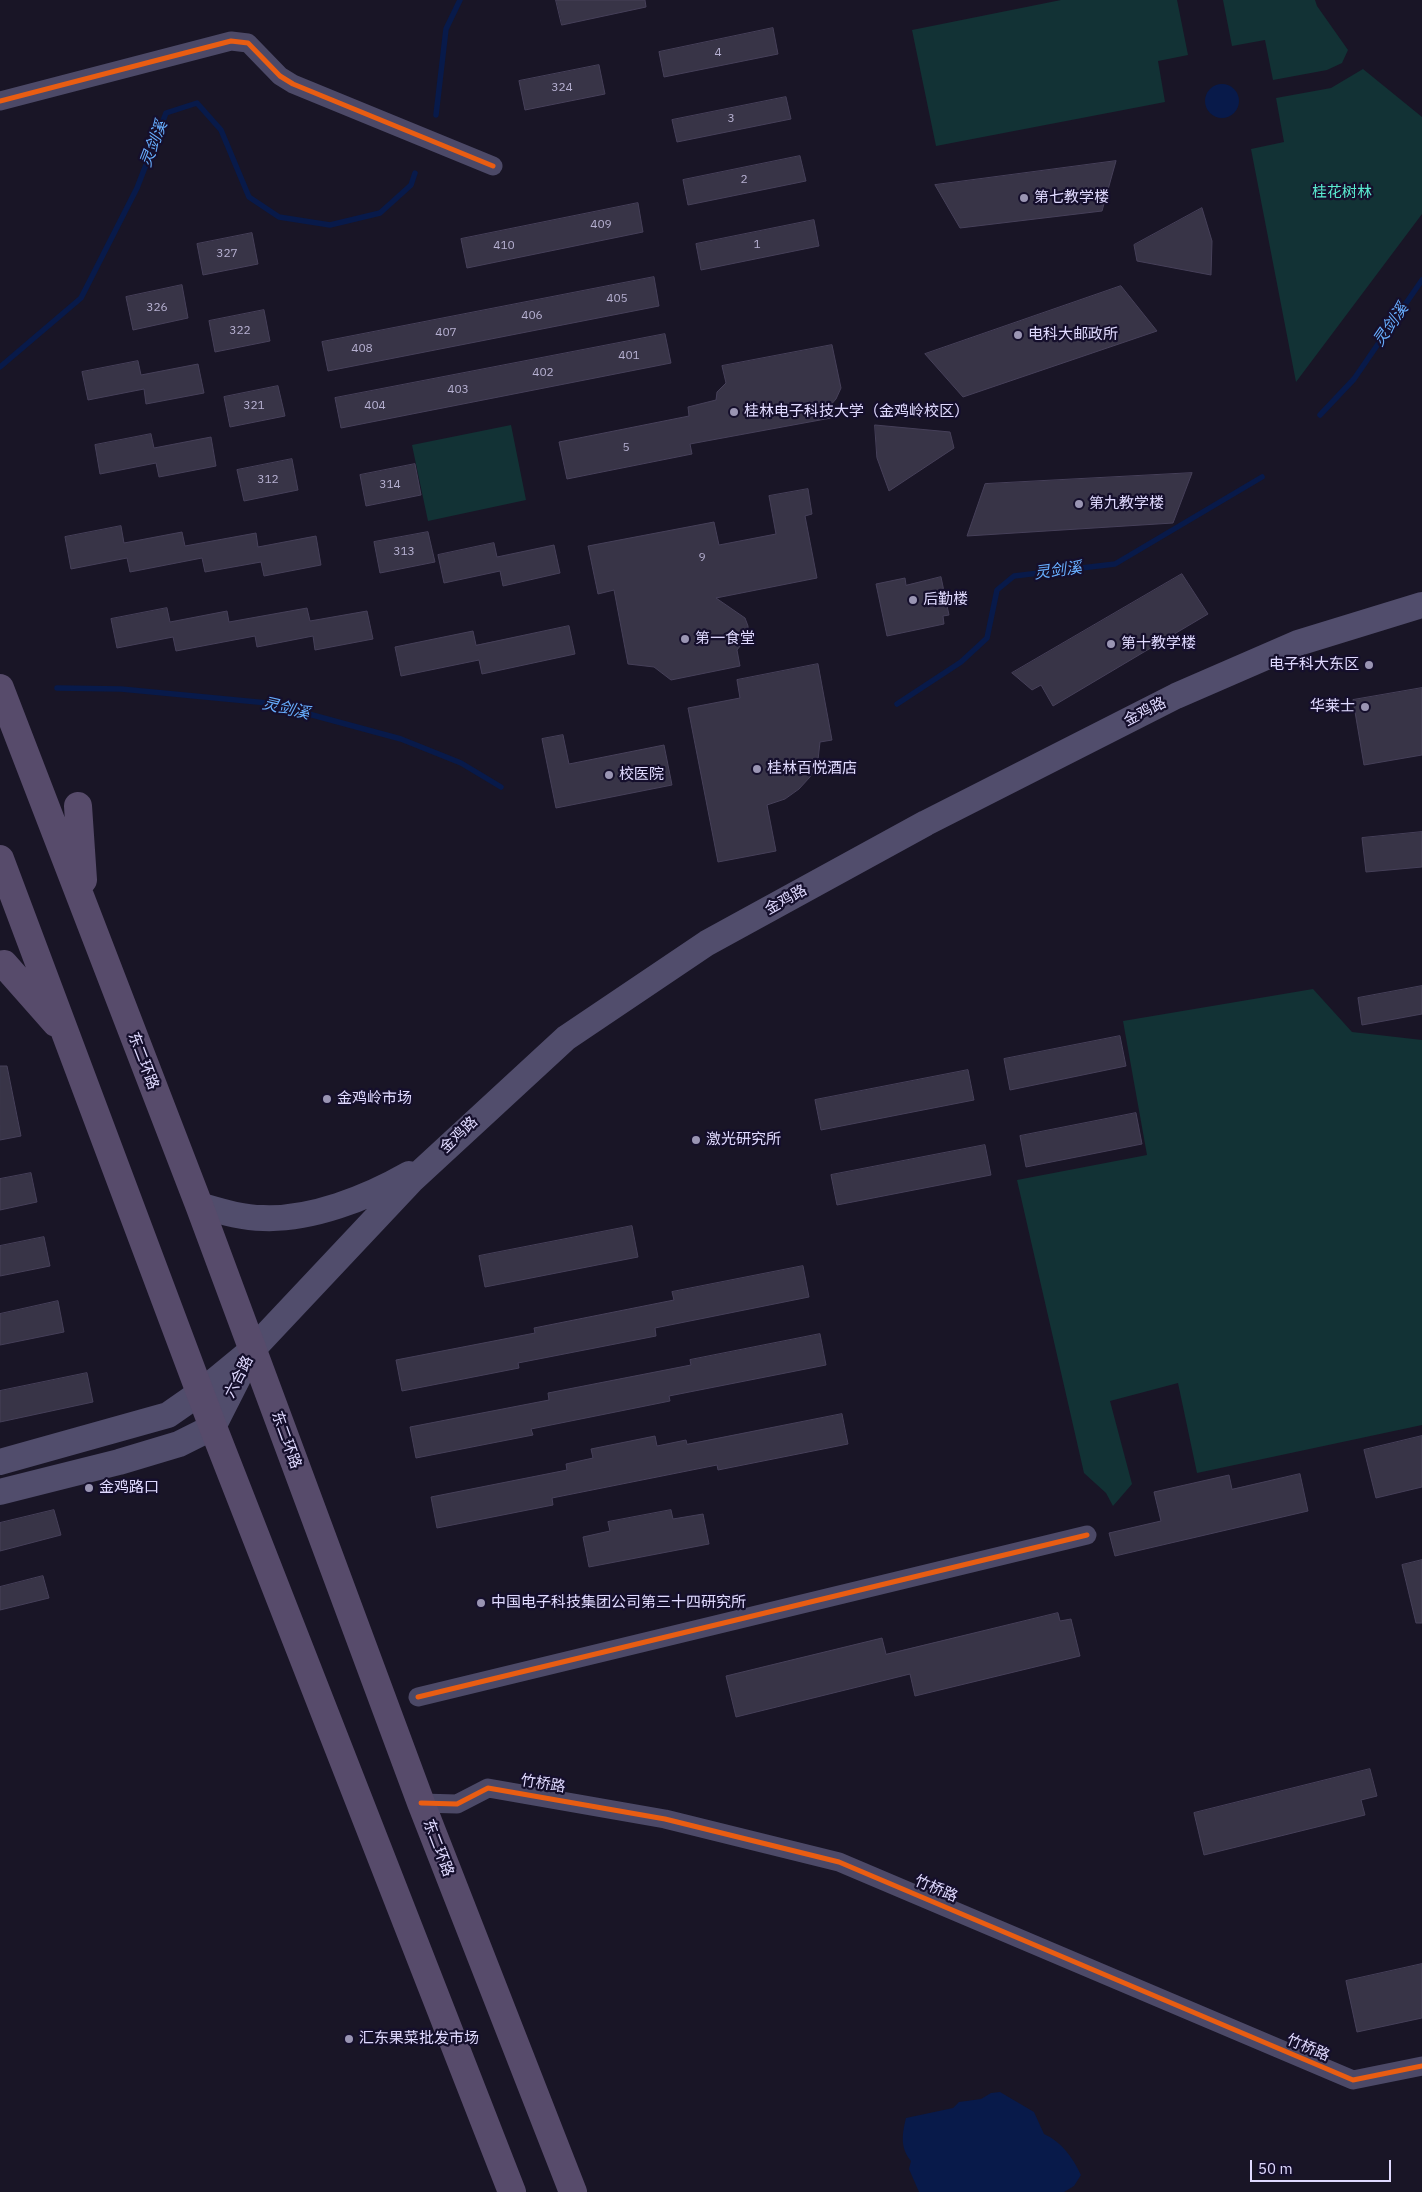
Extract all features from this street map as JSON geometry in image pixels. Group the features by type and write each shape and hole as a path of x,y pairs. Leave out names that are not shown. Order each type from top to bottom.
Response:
{"main road":[{"name":"金鸡路","path":"252,1350 388,1204 435,1158 566,1038 706,943 926,823 1176,696 1298,643 1422,605"},
{"name":"东二环路","path":"0,688 199,1205 421,1803 573,2192"},
{"path":"78,806 85,909"},
{"path":"0,859 68,1036 213,1427 512,2192"},
{"path":"4,964 68,1036"},
{"path":"199,1205 242,1216 264,1218 308,1213 380,1188 435,1158"},
{"name":"六合路","path":"0,1462 168,1415 201,1392 252,1350"},
{"name":"六合路","path":"213,1427 252,1350"},
{"path":"0,1492 119,1462 180,1444 213,1427"}],"street":[{"path":"0,101 241,40 248,43 280,76 293,84 493,166"},
{"path":"418,1697 1086,1535"},
{"name":"竹桥路","path":"421,1803 457,1804 488,1788 665,1819 839,1862 1353,2080 1422,2066"}],"green space":[{"path":"1061,0 1177,0 1188,55 1158,61 1165,102 936,146 912,30"},
{"path":"1223,0 1315,0 1317,6 1348,50 1342,63 1327,70 1273,80 1265,40 1232,46"},
{"name":"桂花树林","path":"1363,69 1422,117 1422,214 1296,382 1251,149 1284,142 1276,98 1331,88"},
{"path":"511,425 526,500 428,521 412,445"},
{"path":"1313,989 1352,1032 1422,1040 1422,1425 1197,1473 1178,1383 1110,1401 1132,1484 1113,1506 1106,1493 1084,1473 1017,1180 1147,1155 1123,1021"}],"water":[{"path":"1222,84 1229,85 1234,89 1238,94 1238,108 1234,113 1229,117 1222,118 1215,117 1210,113 1206,108 1205,101 1206,94 1210,89 1215,85"},
{"path":"1000,2092 1034,2112 1044,2134 1056,2141 1066,2151 1081,2175 1074,2186 1064,2192 919,2192 909,2169 911,2161 907,2156 904,2146 903,2135 906,2118 953,2108 959,2102 981,2099 991,2093"}],"building":[{"path":"556,0 645,0 646,7 562,25"},
{"path":"773,28 778,54 664,77 659,52"},
{"path":"599,65 605,94 525,110 519,81"},
{"path":"786,97 791,119 677,142 672,120"},
{"path":"800,156 806,181 688,205 683,180"},
{"name":"第七教学楼","path":"1116,161 1102,211 960,228 935,185"},
{"path":"638,203 643,232 467,268 461,239"},
{"path":"1202,208 1212,241 1211,275 1137,261 1134,245"},
{"path":"814,220 819,246 701,270 696,244"},
{"path":"252,233 258,264 203,275 197,244"},
{"path":"654,277 659,306 328,371 322,342"},
{"path":"182,285 188,318 133,330 126,297"},
{"path":"1121,286 1157,331 963,397 925,354"},
{"path":"264,310 270,341 215,352 209,321"},
{"path":"665,334 671,363 341,428 335,398"},
{"path":"832,345 841,388 836,399 829,407 831,418 690,444 692,454 567,479 559,442 689,416 688,407 716,400 717,392 726,383 722,366"},
{"path":"138,361 141,375 198,364 204,393 146,404 144,389 88,400 82,372"},
{"path":"278,386 285,416 230,427 224,397"},
{"path":"875,425 950,432 954,448 889,491 877,458"},
{"path":"151,434 154,448 211,437 216,466 159,477 156,463 100,474 95,445"},
{"path":"292,459 298,490 244,501 237,470"},
{"path":"415,464 421,495 366,506 360,475"},
{"name":"第九教学楼","path":"1192,473 1173,523 967,536 985,484"},
{"path":"808,489 812,514 805,516 817,578 716,598 745,618 748,626 748,636 737,650 740,666 671,680 654,667 628,664 614,590 598,594 588,546 714,522 719,545 776,534 769,496"},
{"path":"121,526 124,543 182,532 185,546 256,533 258,547 316,536 321,565 264,576 261,562 205,572 202,558 130,572 127,558 71,569 65,537"},
{"path":"428,532 435,562 380,573 374,542"},
{"path":"494,543 497,557 554,545 560,573 503,586 500,571 444,583 438,555"},
{"name":"第十教学楼","path":"1182,574 1208,614 1053,706 1041,685 1032,690 1012,673"},
{"name":"后勤楼","path":"941,577 949,615 943,616 944,624 887,636 876,584 905,578 906,585"},
{"path":"167,608 170,622 227,611 229,622 307,608 310,621 367,611 373,639 315,650 313,636 257,647 255,636 176,651 173,637 117,648 111,619"},
{"path":"569,626 575,654 482,674 479,660 401,676 395,647 473,631 476,645"},
{"name":"桂林百悦酒店","path":"818,664 832,740 820,742 818,760 810,777 799,789 785,799 767,805 776,851 718,862 688,708 740,698 737,680"},
{"path":"1422,688 1422,755 1364,765 1353,700"},
{"name":"校医院","path":"563,735 569,764 664,745 672,785 556,808 542,739"},
{"path":"1422,832 1422,867 1366,872 1362,838"},
{"path":"1422,986 1422,1014 1362,1025 1358,998"},
{"path":"1120,1036 1126,1066 1010,1090 1004,1059"},
{"path":"0,1066 7,1066 21,1136 0,1140"},
{"path":"968,1070 974,1100 821,1130 815,1100"},
{"path":"1136,1113 1142,1144 1026,1167 1020,1136"},
{"path":"985,1145 991,1175 837,1205 831,1175"},
{"path":"31,1173 37,1202 0,1210 0,1179"},
{"path":"632,1226 638,1257 485,1287 479,1256"},
{"path":"44,1237 50,1266 0,1276 0,1246"},
{"path":"803,1266 809,1297 655,1328 656,1336 518,1363 519,1368 402,1391 396,1360 535,1333 534,1328 674,1300 672,1292"},
{"path":"58,1301 64,1332 0,1345 0,1314"},
{"path":"820,1334 826,1365 669,1396 670,1401 531,1429 533,1435 416,1458 410,1427 549,1400 548,1393 691,1365 690,1360"},
{"path":"87,1373 93,1402 0,1422 0,1391"},
{"path":"842,1414 848,1444 718,1470 717,1465 552,1498 553,1505 437,1528 431,1497 567,1470 566,1464 593,1458 591,1449 655,1436 657,1446 686,1440 687,1444"},
{"path":"1422,1436 1422,1487 1376,1498 1364,1450"},
{"path":"1300,1474 1308,1511 1115,1556 1109,1533 1161,1521 1154,1492 1229,1475 1232,1489"},
{"path":"54,1510 61,1535 0,1551 0,1523"},
{"path":"671,1510 673,1519 703,1514 709,1544 589,1567 583,1537 610,1531 608,1522"},
{"path":"1422,1560 1422,1623 1416,1623 1402,1565"},
{"path":"43,1576 49,1598 0,1610 0,1587"},
{"path":"1058,1613 1060,1621 1071,1619 1080,1656 915,1696 910,1674 736,1717 726,1676 882,1638 886,1654"},
{"path":"1370,1769 1377,1796 1361,1800 1365,1815 1204,1855 1194,1813"},
{"path":"1422,1964 1422,2018 1357,2032 1346,1981"}],"waterway":[{"name":"灵剑溪","path":"436,115 446,29 460,0"},
{"name":"灵剑溪","path":"0,367 81,298 137,188 166,113 197,103 221,130 249,197 279,217 330,225 380,213 411,185 415,173"},
{"name":"灵剑溪","path":"1320,415 1354,379 1422,280"},
{"name":"灵剑溪","path":"897,704 961,662 987,638 997,590 1014,576 1115,564 1262,477"},
{"name":"灵剑溪","path":"57,688 121,689 268,703 401,739 461,763 501,787"}],"cycle path":[{"path":"0,101 231,41 248,43 280,76 293,84 493,166"},
{"path":"418,1697 1087,1535"},
{"path":"421,1803 457,1804 488,1788 665,1819 839,1862 1353,2080 1422,2066"}],"place":[{"name":"第七教学楼","path":"1024,198"},
{"name":"电科大邮政所","path":"1018,335"},
{"name":"桂林电子科技大学（金鸡岭校区）","path":"734,412"},
{"name":"第九教学楼","path":"1079,504"},
{"name":"后勤楼","path":"913,600"},
{"name":"第一食堂","path":"685,639"},
{"name":"第十教学楼","path":"1111,644"},
{"name":"电子科大东区","path":"1369,665"},
{"name":"华莱士","path":"1365,707"},
{"name":"桂林百悦酒店","path":"757,769"},
{"name":"校医院","path":"609,775"},
{"name":"金鸡岭市场","path":"327,1099"},
{"name":"激光研究所","path":"696,1140"},
{"name":"金鸡路口","path":"89,1488"},
{"name":"中国电子科技集团公司第三十四研究所","path":"481,1603"},
{"name":"汇东果菜批发市场","path":"349,2039"}]}
